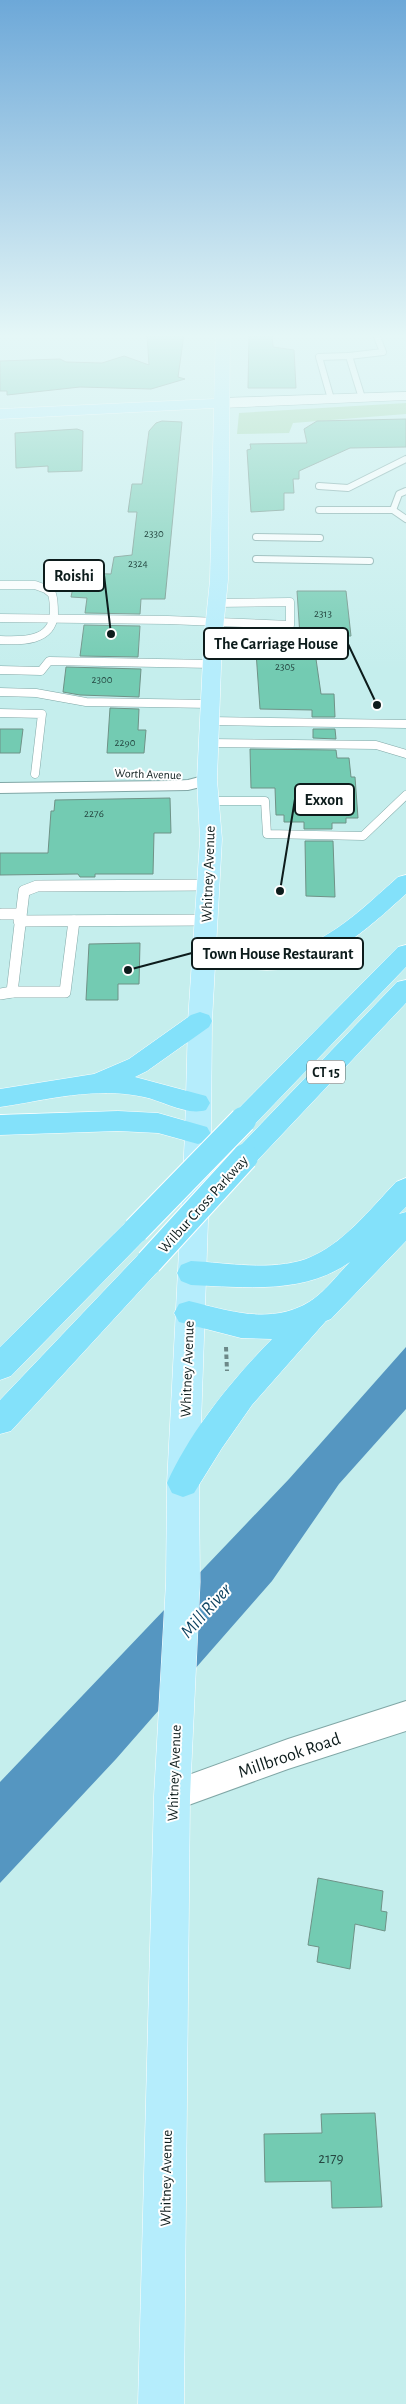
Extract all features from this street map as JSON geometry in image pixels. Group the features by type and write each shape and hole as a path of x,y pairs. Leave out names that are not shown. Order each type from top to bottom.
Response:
{"highway":[{"path":"205,946 226,956 255,961 276,961 309,956 338,941 406,882"},
{"name":"Wilbur Cross Parkway","path":"0,1367 406,954"},
{"name":"Wilbur Cross Parkway","path":"0,1421 245,1157 406,988"},
{"path":"96,1083 138,1065 200,1020"},
{"path":"0,1098 96,1083 143,1086 197,1103"},
{"path":"0,1125 118,1121 158,1123 198,1134"},
{"path":"190,1273 266,1276 309,1270 327,1262 345,1250 406,1189"},
{"path":"183,1484 205,1444 258,1375 282,1348 406,1223"},
{"path":"189,1313 249,1329 265,1329 304,1320 321,1310"},
{"path":"0,1349 39,1327"}],"main road":[{"name":"Whitney Avenue","path":"161,2404 172,1796 183,1582 183,1484 190,1273 198,1134 197,1103 200,1020 211,839 207,780 214,623 219,580 221,446"}],"street":[{"name":"Worth Avenue","path":"0,774 35,774 183,786 207,780"},
{"name":"Worth Avenue","path":"0,788 96,780"},
{"name":"Millbrook Road","path":"172,1796 288,1754 406,1716"}],"lane":[{"path":"319,486 348,488 406,459"},
{"path":"392,510 399,494 406,491"},
{"path":"319,510 392,510 406,519"},
{"path":"256,537 320,538"},
{"path":"256,559 370,561"},
{"path":"0,585 30,585 49,590 54,596 55,618 50,630 44,635 30,640 0,640"},
{"path":"0,618 194,621 290,625 290,602 216,603"},
{"path":"0,692 38,682 49,661 212,664"},
{"path":"0,670 38,682 60,699 210,713 406,724"},
{"path":"0,714 42,714 35,774"},
{"path":"209,743 376,745 406,754"},
{"path":"209,801 265,801 267,834 363,836 406,795"},
{"path":"12,992 24,892 37,886 208,885"},
{"path":"2,914 20,918 74,921 207,920"},
{"path":"0,994 12,992 65,992 74,921"}],"path":[{"path":"226,1344 227,1380"}],"water":[{"name":"Mill River","path":"406,1347 406,1409 339,1484 272,1581 116,1759 0,1883 0,1782 289,1479"}],"building":[{"path":"15,446 83,446 82,471 48,472 48,466 16,468"},
{"path":"147,446 180,446 165,599 141,599 140,614 85,613 87,598 71,597 76,573 111,574 114,557 132,555 137,512 128,512 132,484 142,484"},
{"path":"250,446 406,446 350,448 299,471 299,479 293,479 294,493 284,493 284,510 251,512 247,450 251,449"},
{"path":"297,591 346,591 351,636 300,636"},
{"path":"84,625 140,626 138,657 80,656"},
{"path":"256,652 315,652 321,694 334,694 335,717 312,717 312,710 260,709"},
{"path":"66,667 141,669 139,697 80,695 63,692"},
{"path":"110,708 139,709 138,730 146,730 144,753 107,753"},
{"path":"0,729 23,729 20,753 0,753"},
{"path":"313,729 335,729 336,739 313,738"},
{"path":"250,749 336,750 337,758 349,758 351,777 355,777 358,818 346,818 346,823 332,823 332,829 304,829 304,822 284,822 284,815 276,815 275,788 251,788"},
{"path":"170,798 171,833 154,833 153,874 95,874 95,877 80,877 78,874 0,875 0,853 48,853 51,811 54,811 55,800"},
{"path":"305,841 333,841 335,897 306,896"},
{"path":"140,943 139,984 118,984 118,1000 86,1000 89,944"},
{"path":"318,1878 383,1891 381,1911 387,1912 385,1931 355,1924 350,1969 317,1962 319,1947 308,1945"},
{"path":"375,2113 382,2207 332,2208 331,2181 265,2182 264,2134 322,2133 321,2114"}],"place":[{"name":"Roishi","path":"111,634"},
{"name":"The Carriage House","path":"377,705"},
{"name":"Exxon","path":"280,891"},
{"name":"Town House Restaurant","path":"128,970"}]}
